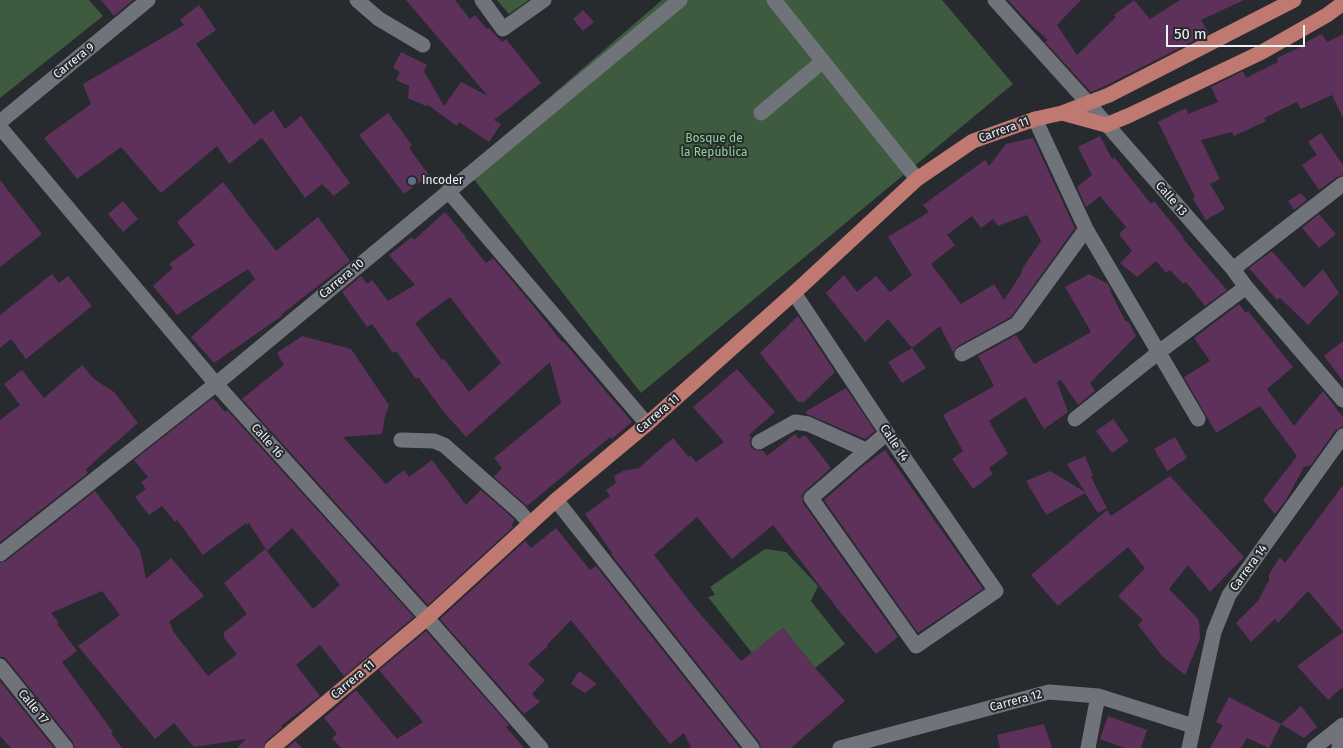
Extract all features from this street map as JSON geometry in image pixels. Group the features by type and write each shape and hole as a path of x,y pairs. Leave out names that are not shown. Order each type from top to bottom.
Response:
{"main road":[{"name":"Carrera 11","path":"272,748 426,618 556,500 647,424 794,293 917,179 972,141 1035,119 1062,113 1109,95 1294,0"},
{"path":"1106,125 1262,52 1327,15 1343,3"},
{"name":"Carrera 11","path":"1062,113 1106,125"}],"street":[{"name":"Carrera 9","path":"0,122 148,0"},
{"path":"357,0 379,18 423,45"},
{"path":"482,0 503,29 544,0"},
{"name":"Carrera 10","path":"0,554 216,384 680,0"},
{"path":"774,0 917,179"},
{"name":"Calle 13","path":"995,0 1088,103 1343,400"},
{"path":"761,113 823,62"},
{"path":"1035,119 1086,229 1198,419"},
{"name":"Calle 16","path":"0,127 216,384 541,748"},
{"path":"1232,269 1343,184"},
{"path":"448,191 647,424"},
{"path":"962,354 1018,324 1086,229"},
{"path":"1076,420 1159,352 1246,287"},
{"name":"Calle 14","path":"794,293 887,433 996,591 916,646 811,498 866,450"},
{"path":"759,442 795,422 808,424 866,450 887,433"},
{"name":"Carrera 14","path":"1189,748 1214,632 1229,595 1343,436"},
{"path":"401,440 434,442 444,445 520,512 530,524"},
{"path":"556,500 752,748"},
{"name":"Calle 17","path":"0,666 66,748"},
{"name":"Carrera 12","path":"840,748 1049,692 1098,696 1193,726"},
{"path":"1088,748 1098,696"},
{"path":"1314,748 1342,726"},
{"path":"1339,748 1342,726"}],"green space":[{"path":"0,0 89,0 103,16 0,98"},
{"path":"497,0 529,0 509,14"},
{"name":"Bosque de la República","path":"662,0 942,0 1013,84 641,393 466,169"},
{"path":"765,549 786,552 818,586 811,601 845,644 815,668 783,628 752,653 708,597 715,595 710,587"}],"building":[{"path":"101,0 133,0 114,16"},
{"path":"406,0 455,0 470,19 475,15 502,42 506,39 541,83 494,120 501,124 489,142 459,122 457,126 428,105 426,106 408,98 409,86 396,80 400,72 393,68 401,52 427,65 424,71 444,106 461,82 488,96"},
{"path":"1008,0 1081,0 1057,25 1077,55 1116,17 1114,15 1134,0 1150,19 1180,0 1244,0 1201,20 1209,33 1091,92 1045,42 1048,40"},
{"path":"199,5 216,30 196,44 254,125 273,110 285,129 301,116 350,183 334,196 322,184 305,198 262,138 229,164 217,146 161,193 121,147 77,179 44,138 91,104 83,84 184,25 180,20"},
{"path":"583,10 594,22 583,31 573,19"},
{"path":"1322,34 1327,42 1343,34 1343,118 1332,95 1301,109 1297,102 1264,118 1266,121 1234,136 1232,132 1201,140 1220,179 1210,184 1225,209 1206,220 1193,199 1195,197 1158,122 1186,108 1188,114 1218,102 1211,87 1243,71 1246,78 1278,62 1277,58 1307,44 1306,42"},
{"path":"388,113 412,145 409,148 429,175 404,194 359,135"},
{"path":"1321,133 1343,165 1343,175 1319,190 1302,165 1317,155 1308,142"},
{"path":"1100,136 1112,159 1114,157 1151,204 1154,201 1183,239 1227,290 1205,306 1186,282 1183,284 1170,270 1166,273 1156,261 1137,277 1120,263 1132,251 1119,234 1126,227 1100,196 1086,207 1077,187 1092,175 1078,147"},
{"path":"1033,138 1075,228 1011,317 958,346 953,352 940,326 912,348 888,319 865,342 826,293 844,275 857,292 876,276 890,292 912,275 888,237 929,212 923,205 985,160 989,166 1006,144","holes":["1027,215 1041,241 1004,300 994,284 961,304 931,264 955,245 947,235 972,216 981,228 993,219 998,226"]},
{"path":"0,180 42,234 0,267"},
{"path":"223,182 276,251 318,217 350,261 282,314 282,316 214,363 191,337 255,279 248,269 177,315 153,286 173,268 169,264 195,245 177,222"},
{"path":"1301,193 1307,200 1294,210 1288,201"},
{"path":"123,201 138,219 123,232 108,214"},
{"path":"445,212 486,263 493,258 562,342 632,422 612,439 610,437 527,506 494,477 502,468 494,458 561,403 550,362 466,437 444,412 418,377 416,379 396,351 393,353 372,324 367,327 342,292 361,276 367,284 372,280 388,301 415,285 389,255 412,237 414,240","holes":["450,297 501,363 469,392 444,359 442,360 415,323"]},
{"path":"1319,214 1336,234 1319,248 1302,228"},
{"path":"1272,251 1304,288 1323,269 1339,293 1308,325 1280,298 1277,300 1249,268"},
{"path":"52,274 59,283 68,276 92,306 26,359 11,339 0,348 0,315"},
{"path":"1089,274 1108,284 1126,322 1128,321 1136,336 1090,383 1095,391 1078,405 1061,380 1057,382 1068,412 1044,429 1025,397 989,421 1008,454 989,468 993,474 973,489 952,459 963,451 943,415 994,386 978,356 1016,335 1034,364 1091,332 1065,287"},
{"path":"1239,304 1246,313 1248,311 1293,367 1267,389 1294,426 1323,391 1343,417 1343,426 1335,431 1311,465 1304,467 1286,500 1275,514 1263,500 1297,456 1260,406 1216,433 1184,377 1210,361 1194,338"},
{"path":"798,316 835,372 804,402 798,402 760,353"},
{"path":"302,336 351,349 389,405 382,434 343,437 386,484 404,470 409,477 432,460 466,505 481,490 515,520 511,525 513,527 428,605 242,399 284,365 277,353"},
{"path":"1343,341 1343,381 1324,356"},
{"path":"912,348 926,368 902,383 888,362"},
{"path":"82,365 94,379 114,392 138,423 86,469 88,473 0,542 0,420 20,405 4,384 22,370 44,398"},
{"path":"737,369 775,412 749,435 751,437 751,447 755,450 763,451 767,456 795,434 799,439 805,435 831,468 805,491 802,495 803,503 898,637 876,654 840,612 773,525 732,559 697,517 654,555 694,607 741,661 783,628 815,668 845,701 791,748 761,748 759,742 611,554 585,514 610,496 606,490 616,483 614,476 623,471 639,468 673,438 689,457 690,455 696,462 724,442 693,407"},
{"path":"846,388 875,431 865,439 805,412"},
{"path":"213,398 225,412 227,410 414,617 344,676 320,645 296,665 320,696 281,726 283,727 266,741 263,748 237,748 246,739 194,747 174,723 155,739 78,646 120,615 102,591 51,613 77,651 62,662 113,732 111,733 122,748 75,748 73,742 7,660 4,657 0,657 0,563 6,561 95,491 140,550 146,579 171,558 204,596 169,622 172,630 208,676 237,654 224,638 224,632 247,614 224,583 265,549 313,609 340,585 292,528 267,551 249,523 247,525 246,523 203,555 177,520 175,522 162,506 149,515 135,497 146,489 141,482 148,477 134,460"},
{"path":"1113,419 1129,441 1112,453 1096,431"},
{"path":"1175,437 1187,458 1167,471 1154,449"},
{"path":"885,450 983,589 918,633 824,500 863,466"},
{"path":"1085,456 1093,476 1091,477 1107,508 1098,513 1085,493 1046,515 1026,481 1050,471 1085,492 1067,464"},
{"path":"1170,476 1244,557 1210,592 1188,565 1169,589 1199,620 1200,639 1185,675 1163,657 1138,625 1143,620 1118,596 1145,568 1128,547 1058,606 1031,575 1107,510 1111,516"},
{"path":"1343,485 1343,632 1308,591 1278,623 1275,619 1251,642 1236,623 1258,601 1269,580 1269,574 1280,557 1285,563"},
{"path":"556,528 590,570 596,566 740,748 691,748 684,733 670,744 571,620 548,646 528,664 545,680 532,694 540,702 524,714 440,619 525,541 531,548"},
{"path":"426,631 509,725 506,727 524,748 341,748 332,738 337,734 324,718 356,690 397,739 423,722 379,670"},
{"path":"1343,632 1343,687 1328,700 1297,666"},
{"path":"579,671 597,684 585,693 571,684"},
{"path":"0,681 54,748 11,748 0,736"},
{"path":"1229,697 1281,724 1269,748 1247,738 1241,748 1210,748 1223,725 1216,722"},
{"path":"1301,706 1317,727 1304,738 1281,724"},
{"path":"1108,716 1147,730 1141,748 1125,748 1100,739"},
{"path":"1044,724 1052,748 1000,748 997,735"},
{"path":"295,741 302,748 287,748"}],"place":[{"name":"Incoder","path":"412,181"}]}
